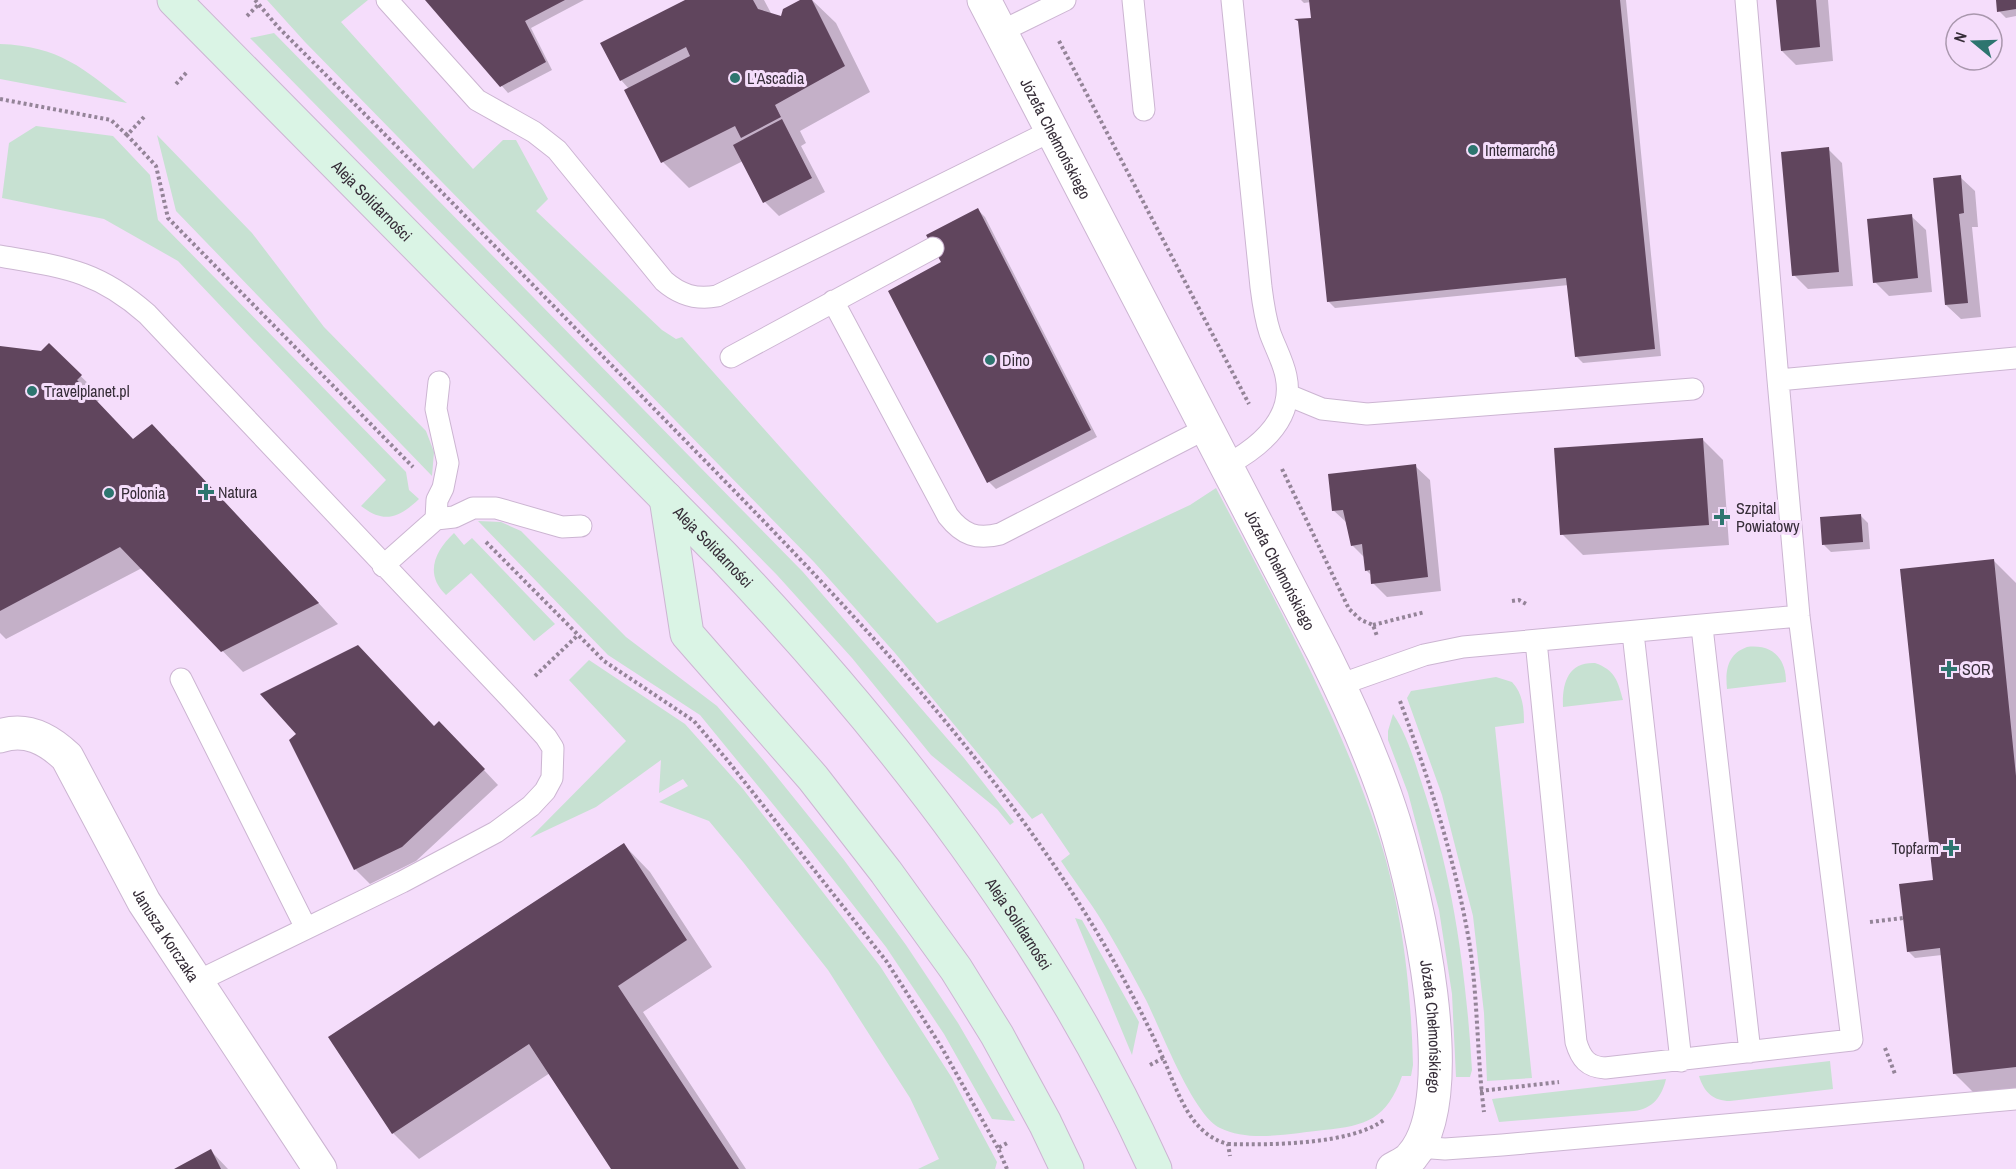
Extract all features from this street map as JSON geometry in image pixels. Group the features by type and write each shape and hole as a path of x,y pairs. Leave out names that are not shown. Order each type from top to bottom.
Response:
{"main road":[{"name":"Aleja Solidarności","path":"174,0 666,498 812,652 855,702 956,831 1041,954 1085,1028 1155,1169"},
{"path":"666,498 687,634 787,746 886,872 950,960 997,1035 1067,1169"}],"street":[{"name":"Józefa Chełmońskiego","path":"984,0 1339,685 1364,741 1394,821 1415,900 1424,948 1435,1060 1431,1117 1403,1163"},
{"name":"Janusza Korczaka","path":"1,734 21,732 31,734 57,747 67,757 144,902 320,1169"}],"lane":[{"path":"387,0 477,100 534,132 557,150 664,281 674,289 696,298 717,296 1051,131"},
{"path":"1000,32 1065,0"},
{"path":"1133,0 1144,111"},
{"path":"1227,465 1246,454 1267,437 1284,409 1288,395 1286,376 1270,333 1261,288 1232,0"},
{"path":"1536,641 1579,1052 1590,1065 1598,1068 1852,1040 1799,616 1746,0"},
{"path":"731,357 933,248"},
{"path":"0,256 82,271 104,281 127,296 147,314 546,737 553,748 552,777 545,791 514,820 402,882 196,982"},
{"path":"833,301 948,516 964,533 975,537 1000,534 1207,428"},
{"path":"1778,380 2016,358"},
{"path":"436,519 437,500 443,488 448,463 436,409 439,382"},
{"path":"1288,395 1322,409 1367,414 1693,389"},
{"path":"383,566 436,519 445,519 483,507 510,511 562,527 581,526"},
{"path":"1339,685 1374,671 1443,651 1799,616"},
{"path":"1702,627 1750,1052"},
{"path":"1633,633 1681,1060"},
{"path":"181,679 306,928"},
{"path":"1403,1163 1445,1149 2016,1100"}],"path":[{"path":"1044,10 1267,437 1349,609 1361,620 1373,625 1425,612"},
{"path":"176,84 187,72"},
{"path":"0,99 111,120 156,166 168,218 415,468"},
{"path":"127,135 144,117"},
{"path":"479,535 604,661 694,721 762,801 887,962 942,1048 998,1148 1007,1169"},
{"path":"1373,625 1377,637"},
{"path":"533,677 578,635"},
{"path":"1869,922 1871,934"},
{"path":"1884,1037 1889,1064 1902,1081"},
{"path":"1145,1068 1163,1058 1192,1119 1207,1136 1228,1144 1279,1143 1343,1137 1367,1130 1388,1117"},
{"path":"1472,1091 1559,1082 1558,1075"},
{"path":"998,1148 1015,1140"},
{"path":"1228,1144 1230,1156"}],"green space":[{"path":"267,0 368,0 341,22 473,169 503,140 516,140 548,199 536,211 662,330 676,339 682,337 937,623 1190,505 1216,488 1323,697 1360,784 1385,857 1404,945 1413,1065 1411,1076 1402,1076 1396,1091 1382,1111 1373,1118 1352,1126 1271,1136 1232,1133 1220,1128 1210,1120 1189,1090 1146,1000 1114,941 1061,861 1070,854 1042,813 1032,819 895,653 814,562 305,42"},
{"path":"274,33 803,572 964,758 1014,822 1010,825 997,809 931,755 852,658 777,575 250,38"},
{"path":"0,44 39,49 55,54 83,69 127,103 0,79"},
{"path":"36,126 113,136 150,175 158,220 406,472 409,490 419,499 405,511 384,517 369,512 361,506 386,480 178,261 104,219 2,198 9,143"},
{"path":"157,135 252,233 324,327 426,431 434,452 432,476 176,211"},
{"path":"478,521 501,522 521,531 626,637 717,706 844,860 906,945 958,1023 1015,1121 992,1119 944,1034 886,947 700,715 608,655"},
{"path":"454,533 464,545 472,538 555,624 534,641 471,573 446,595 435,579 435,563 442,547"},
{"path":"1747,647 1764,648 1776,654 1783,666 1786,682 1727,689 1729,663 1736,654"},
{"path":"589,660 685,724 743,789 880,966 952,1078 997,1162 995,1169 918,1169 939,1159 910,1098 828,970 709,821 659,802 688,786 683,779 659,793 661,760 596,807 530,838 626,741 569,680"},
{"path":"1595,663 1607,669 1615,677 1623,700 1563,707 1568,676 1578,666"},
{"path":"1496,677 1512,682 1516,687 1521,696 1524,712 1524,723 1495,727 1532,1078 1487,1081 1484,1013 1473,916 1442,795 1407,698 1411,691"},
{"path":"1393,714 1406,738 1418,773 1442,852 1450,888 1466,996 1472,1070 1470,1077 1456,1077 1452,994 1439,910 1408,793 1388,740"},
{"path":"1075,918 1082,920 1139,1022 1132,1055"},
{"path":"1830,1061 1833,1089 1730,1101 1724,1101 1710,1094 1699,1076"},
{"path":"1666,1079 1656,1101 1646,1108 1634,1111 1499,1122 1492,1099"}],"building":[{"path":"425,0 565,0 525,21 546,62 500,87"},
{"name":"L'Ascadia","path":"685,0 753,0 758,9 781,16 783,9 800,0 812,0 845,66 775,105 781,117 741,138 735,126 661,163 624,90 690,56 686,47 620,81 600,43"},
{"name":"Intermarché","path":"1309,0 1620,0 1655,349 1575,357 1566,278 1327,302 1298,21 1294,19 1311,18"},
{"path":"1776,0 1816,0 1820,47 1781,51"},
{"path":"1996,0 2016,0 2016,9 1997,12"},
{"path":"782,119 812,178 763,203 733,145"},
{"path":"1829,147 1839,272 1792,276 1781,152"},
{"path":"1961,175 1964,213 1959,214 1968,303 1945,305 1933,178"},
{"name":"Dino","path":"978,208 1091,430 987,483 888,291 941,262 926,235"},
{"path":"1912,214 1918,278 1873,283 1867,219"},
{"name":"Polonia","path":"49,343 82,375 77,380 133,439 152,424 319,603 221,652 120,547 0,611 0,346 41,351"},
{"path":"1703,438 1709,525 1560,535 1554,448"},
{"path":"1416,464 1428,577 1371,584 1370,570 1365,571 1362,544 1351,546 1343,510 1332,511 1328,474"},
{"path":"1861,514 1863,542 1822,545 1820,517"},
{"path":"1994,559 2016,776 2016,1067 1953,1074 1940,948 1907,952 1899,884 1933,880 1900,569"},
{"path":"358,645 434,726 439,721 485,769 402,847 354,870 289,740 296,734 260,694"},
{"path":"624,843 687,940 618,986 739,1169 611,1169 529,1044 392,1134 328,1037"},
{"path":"211,1149 221,1169 174,1169"}],"place":[{"name":"L'Ascadia","path":"735,78"},
{"name":"Intermarché","path":"1473,150"},
{"name":"Dino","path":"990,360"},
{"name":"Travelplanet.pl","path":"32,391"},
{"name":"Natura","path":"206,492"},
{"name":"Polonia","path":"109,493"},
{"name":"Szpital Powiatowy","path":"1722,517"},
{"name":"SOR","path":"1949,669"},
{"name":"Topfarm","path":"1951,848"}]}
